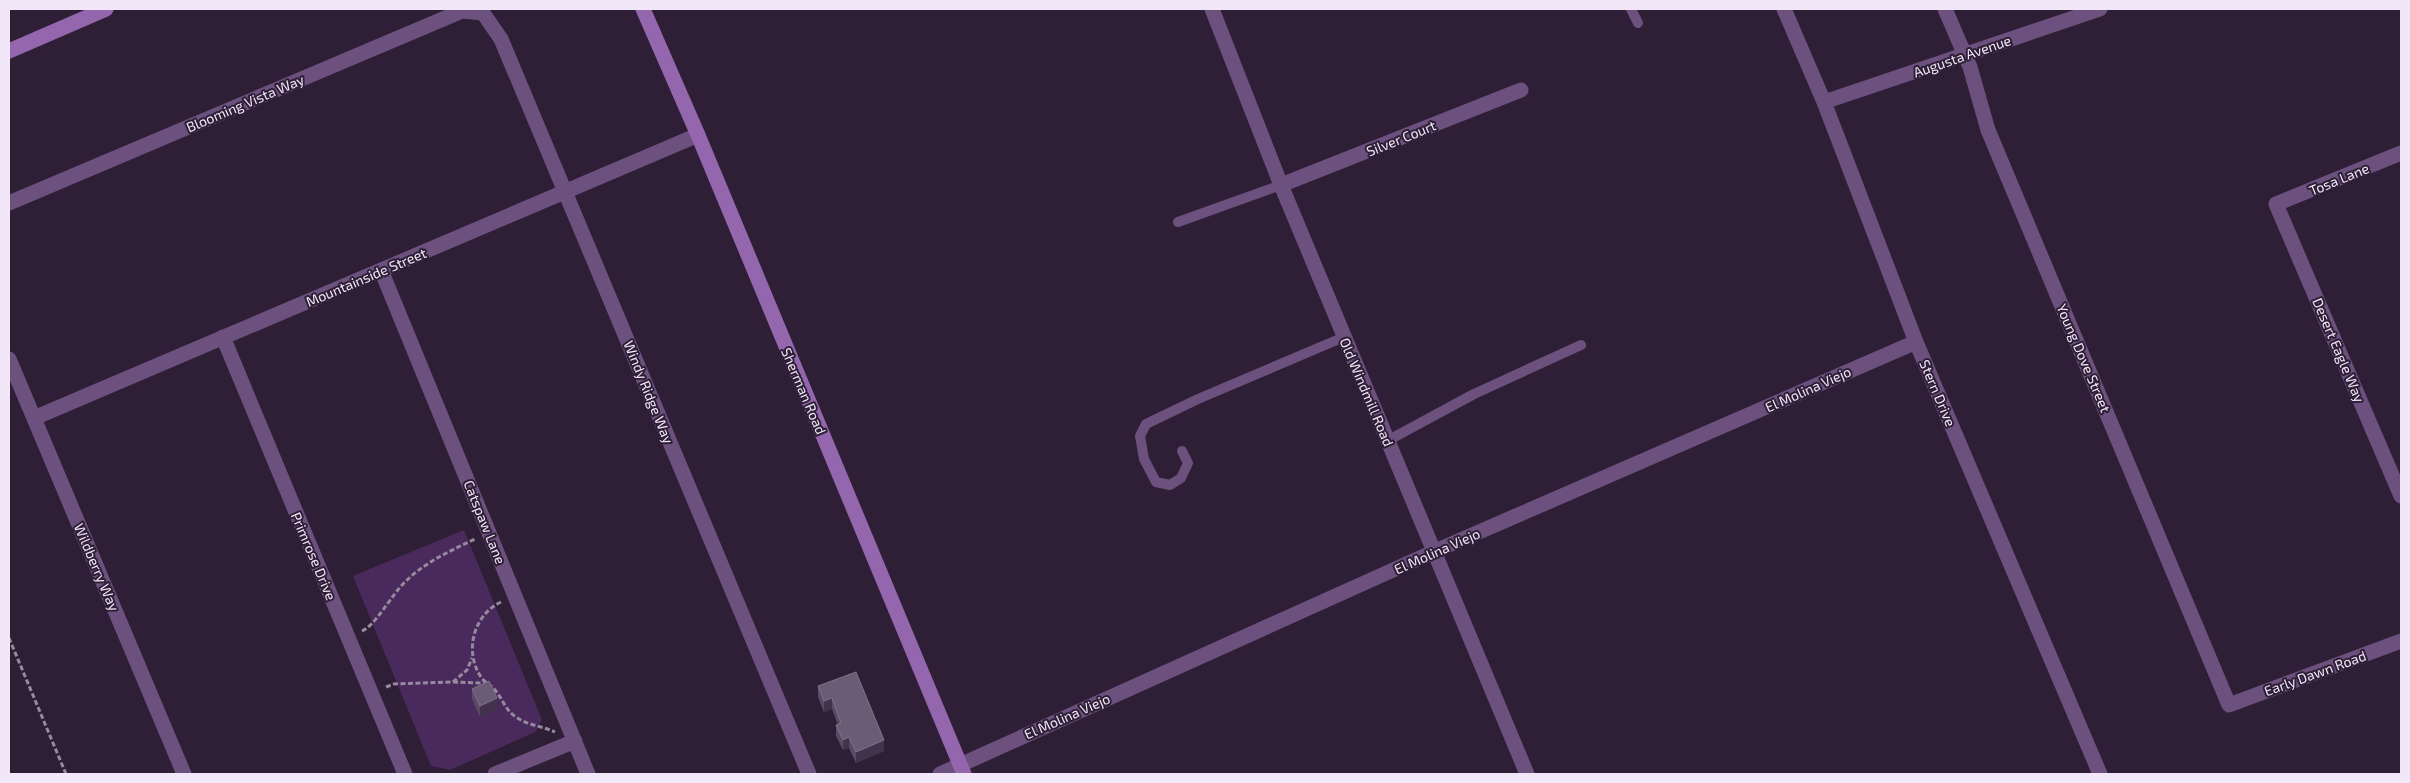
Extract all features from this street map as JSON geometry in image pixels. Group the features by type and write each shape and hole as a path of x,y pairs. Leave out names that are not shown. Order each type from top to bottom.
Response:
{"street":[{"path":"9,51 106,9"},
{"name":"Sherman Road","path":"642,9 698,135 962,769"},
{"name":"Old Windmill Road","path":"1212,9 1281,185 1527,774"},
{"name":"Stern Drive","path":"1784,9 1824,102 1916,342 2100,774"},
{"name":"Young Dove Street","path":"1945,9 1966,56 1988,130 2229,705"},
{"name":"Augusta Avenue","path":"1824,102 1966,56 2100,9"},
{"name":"Blooming Vista Way","path":"9,203 462,11 483,13"},
{"name":"Windy Ridge Way","path":"483,13 501,39 809,774"},
{"name":"Silver Court","path":"1281,185 1521,90"},
{"name":"Mountainside Street","path":"34,418 698,135"},
{"name":"Tosa Lane","path":"2276,204 2401,153"},
{"name":"Desert Eagle Way","path":"2276,204 2401,496"},
{"name":"Catspaw Lane","path":"381,270 588,774"},
{"name":"Primrose Drive","path":"223,337 405,774"},
{"name":"El Molina Viejo","path":"940,774 962,769 1433,552 1916,342"},
{"name":"Wildberry Way","path":"9,359 184,774"},
{"name":"Early Dawn Road","path":"2229,705 2401,641"},
{"path":"494,774 575,741"}],"lane":[{"path":"1631,9 1638,23"},
{"path":"1178,222 1281,185"},
{"path":"1182,451 1188,463 1181,478 1170,485 1156,482 1144,459 1140,436 1146,424 1198,399 1344,337"},
{"path":"1387,442 1474,394 1580,345"}],"path":[{"path":"348,638 369,628 390,598 424,565 489,533"},
{"path":"453,682 467,670 472,658 473,636 479,622 496,605 515,596"},
{"path":"9,638 66,774"},
{"path":"472,658 485,683 495,690 507,710 517,718 575,741"},
{"path":"370,692 394,684 485,683"}],"shaded area":[{"path":"464,530 542,720 535,732 450,770 431,766 353,576"}],"building":[{"path":"856,672 884,740 856,752 849,737 843,740 836,725 841,723 832,698 824,701 818,686"},
{"path":"489,681 497,698 480,706 472,689"}]}
